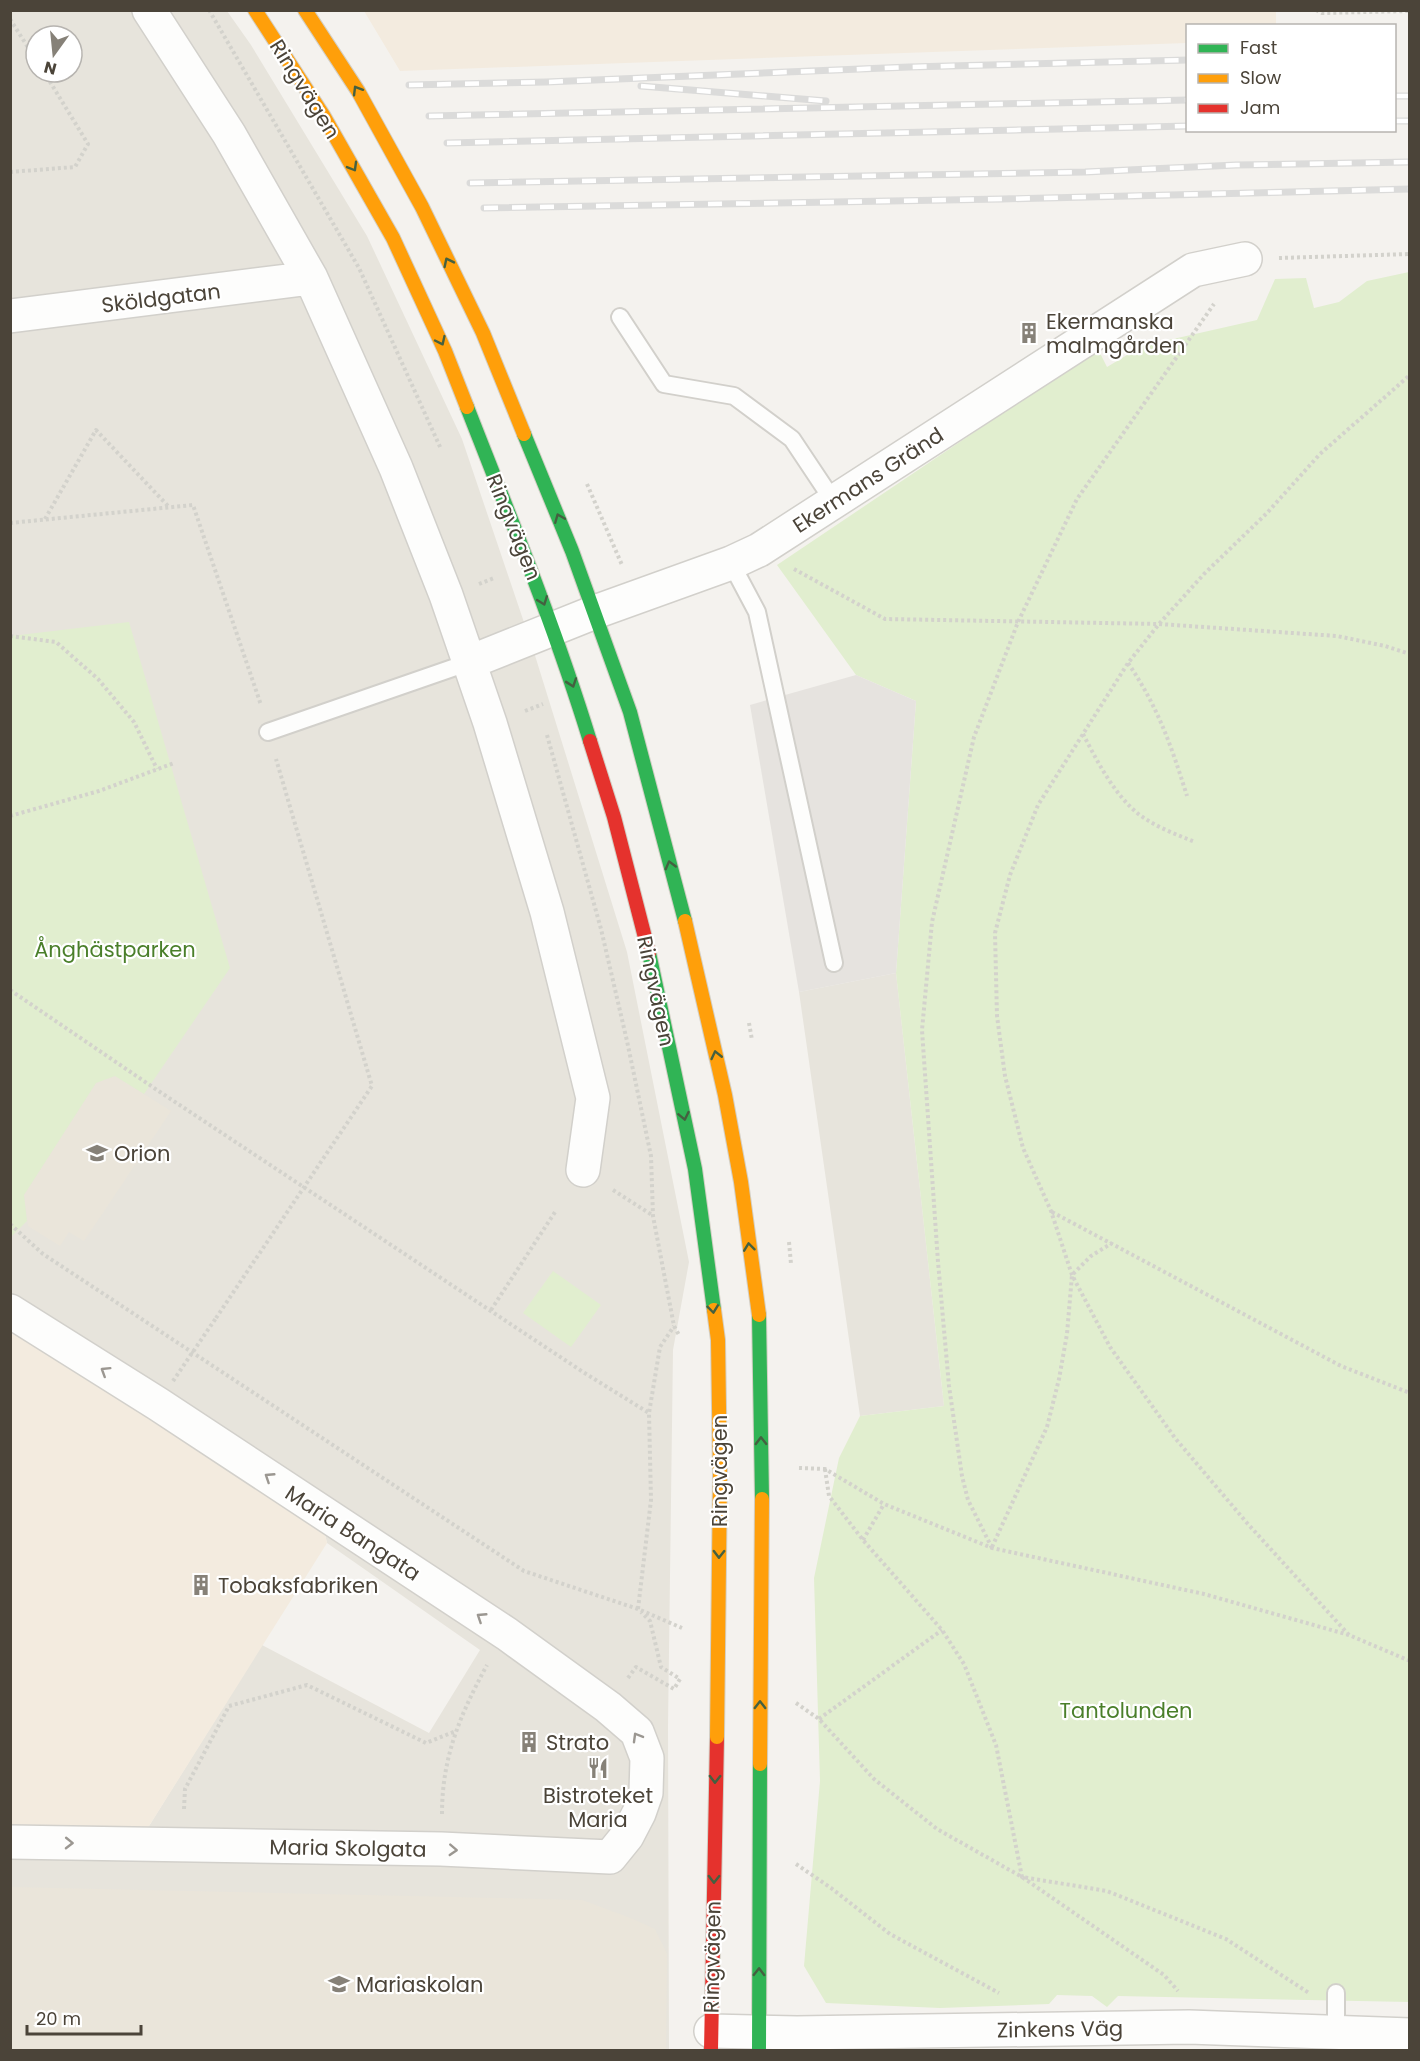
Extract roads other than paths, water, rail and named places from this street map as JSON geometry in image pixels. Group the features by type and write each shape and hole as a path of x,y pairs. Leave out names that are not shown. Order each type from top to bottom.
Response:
{"main road":[{"name":"Ringvägen","path":"255,10 323,115 393,238 446,351 553,628 617,829 647,944 695,1169 717,1340 720,1474 711,2041"},
{"name":"Ringvägen","path":"305,10 363,101 422,207 483,333 572,550 630,712 686,925 725,1095 741,1182 759,1319 762,1499 758,2040"}],"street":[{"path":"149,10 229,134 311,278 396,468 470,662 547,912 593,1098 583,1170"},
{"name":"Ekermans Gränd","path":"470,662 553,628 745,556 834,502 1193,270 1245,259"},
{"name":"Sköldgatan","path":"10,316 311,278"},
{"name":"Maria Bangata","path":"10,1311 158,1404 497,1628 608,1707 637,1732 647,1758 646,1792"},
{"name":"Maria Skolgata","path":"10,1842 441,1849 609,1857 627,1836 639,1813 646,1792"},
{"name":"Zinkens Väg","path":"711,2041 758,2040 797,2033 1189,2027 1410,2035"}],"lane":[{"path":"620,317 664,384 734,396 792,439 834,502"},
{"path":"745,556 834,963"},
{"path":"268,732 470,662"},
{"path":"1336,1993 1336,2032"}],"railway":[{"path":"409,85 546,82 909,67 1186,60"},
{"path":"641,86 826,101"},
{"path":"1396,96 1410,96"},
{"path":"429,116 1186,100"},
{"path":"1396,121 1410,121"},
{"path":"447,143 1186,126"},
{"path":"470,183 1085,172 1236,165 1410,162"},
{"path":"484,208 1410,189"}],"place":[{"name":"Ekermanska malmgården","path":"1029,333"},
{"name":"Orion","path":"97,1153"},
{"name":"Tobaksfabriken","path":"201,1585"},
{"name":"Strato","path":"529,1742"},
{"name":"Bistroteket Maria","path":"598,1768"},
{"name":"Mariaskolan","path":"339,1984"}],"park label":[{"name":"Ånghästparken","path":"115,949"},
{"name":"Tantolunden","path":"1126,1710"}]}
